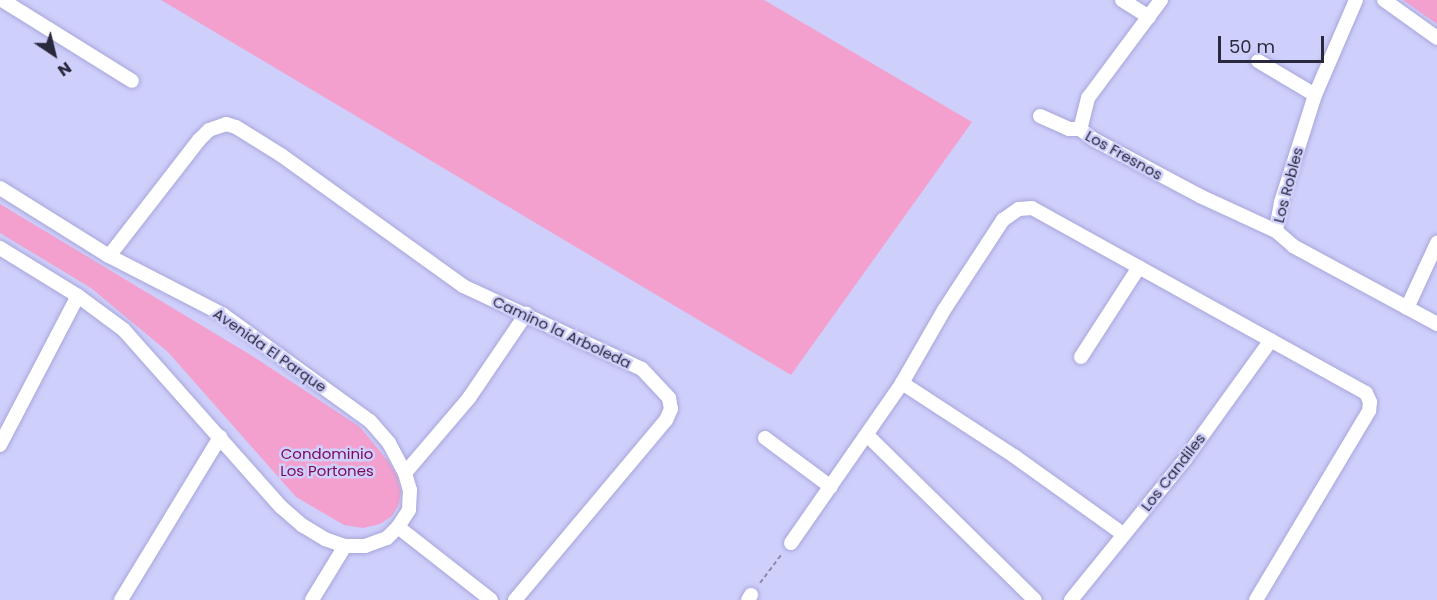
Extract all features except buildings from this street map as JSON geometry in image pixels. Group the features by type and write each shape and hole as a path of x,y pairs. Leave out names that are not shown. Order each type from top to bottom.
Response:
{"street":[{"path":"2,0 132,81"},
{"path":"1122,0 1149,17"},
{"name":"Los Fresnos","path":"1161,0 1088,98 1080,129 1093,139 1200,196 1276,231"},
{"name":"Los Robles","path":"1356,0 1315,95 1281,202 1276,231 1293,246 1437,324"},
{"path":"1384,0 1437,38"},
{"path":"1258,61 1315,95"},
{"path":"1040,116 1069,129 1080,129"},
{"name":"Camino la Arboleda","path":"109,256 208,130 226,124 281,155 463,286 642,369 669,398 671,409 655,437 515,600"},
{"name":"Avenida El Parque","path":"0,188 109,256 222,314 370,421 389,443 405,473 410,490 409,510 398,527"},
{"path":"791,543 903,383 944,310 1003,220 1013,211 1026,208 1038,211 1362,389 1369,398 1370,406 1256,600"},
{"path":"1407,308 1437,243"},
{"path":"0,248 78,296 124,330 295,519 325,539 345,546 365,546 387,538 398,527 490,600"},
{"path":"1081,357 1139,267"},
{"path":"0,445 78,296"},
{"path":"405,473 469,398 526,314"},
{"name":"Los Candiles","path":"1071,600 1186,458 1271,340"},
{"path":"903,383 1014,456 1123,534"},
{"path":"867,435 1035,600"},
{"path":"121,600 220,437"},
{"path":"765,438 831,486"},
{"path":"312,600 345,546"}],"path":[{"path":"750,598 791,543"}],"green space":[{"path":"161,0 764,0 972,122 791,375"},
{"path":"1403,0 1437,0 1437,24"},
{"name":"Condominio Los Portones","path":"0,204 254,357 360,427 388,461 397,476 401,492 399,504 392,516 380,524 363,528 344,525 296,497 168,352 91,288 0,233"}]}
